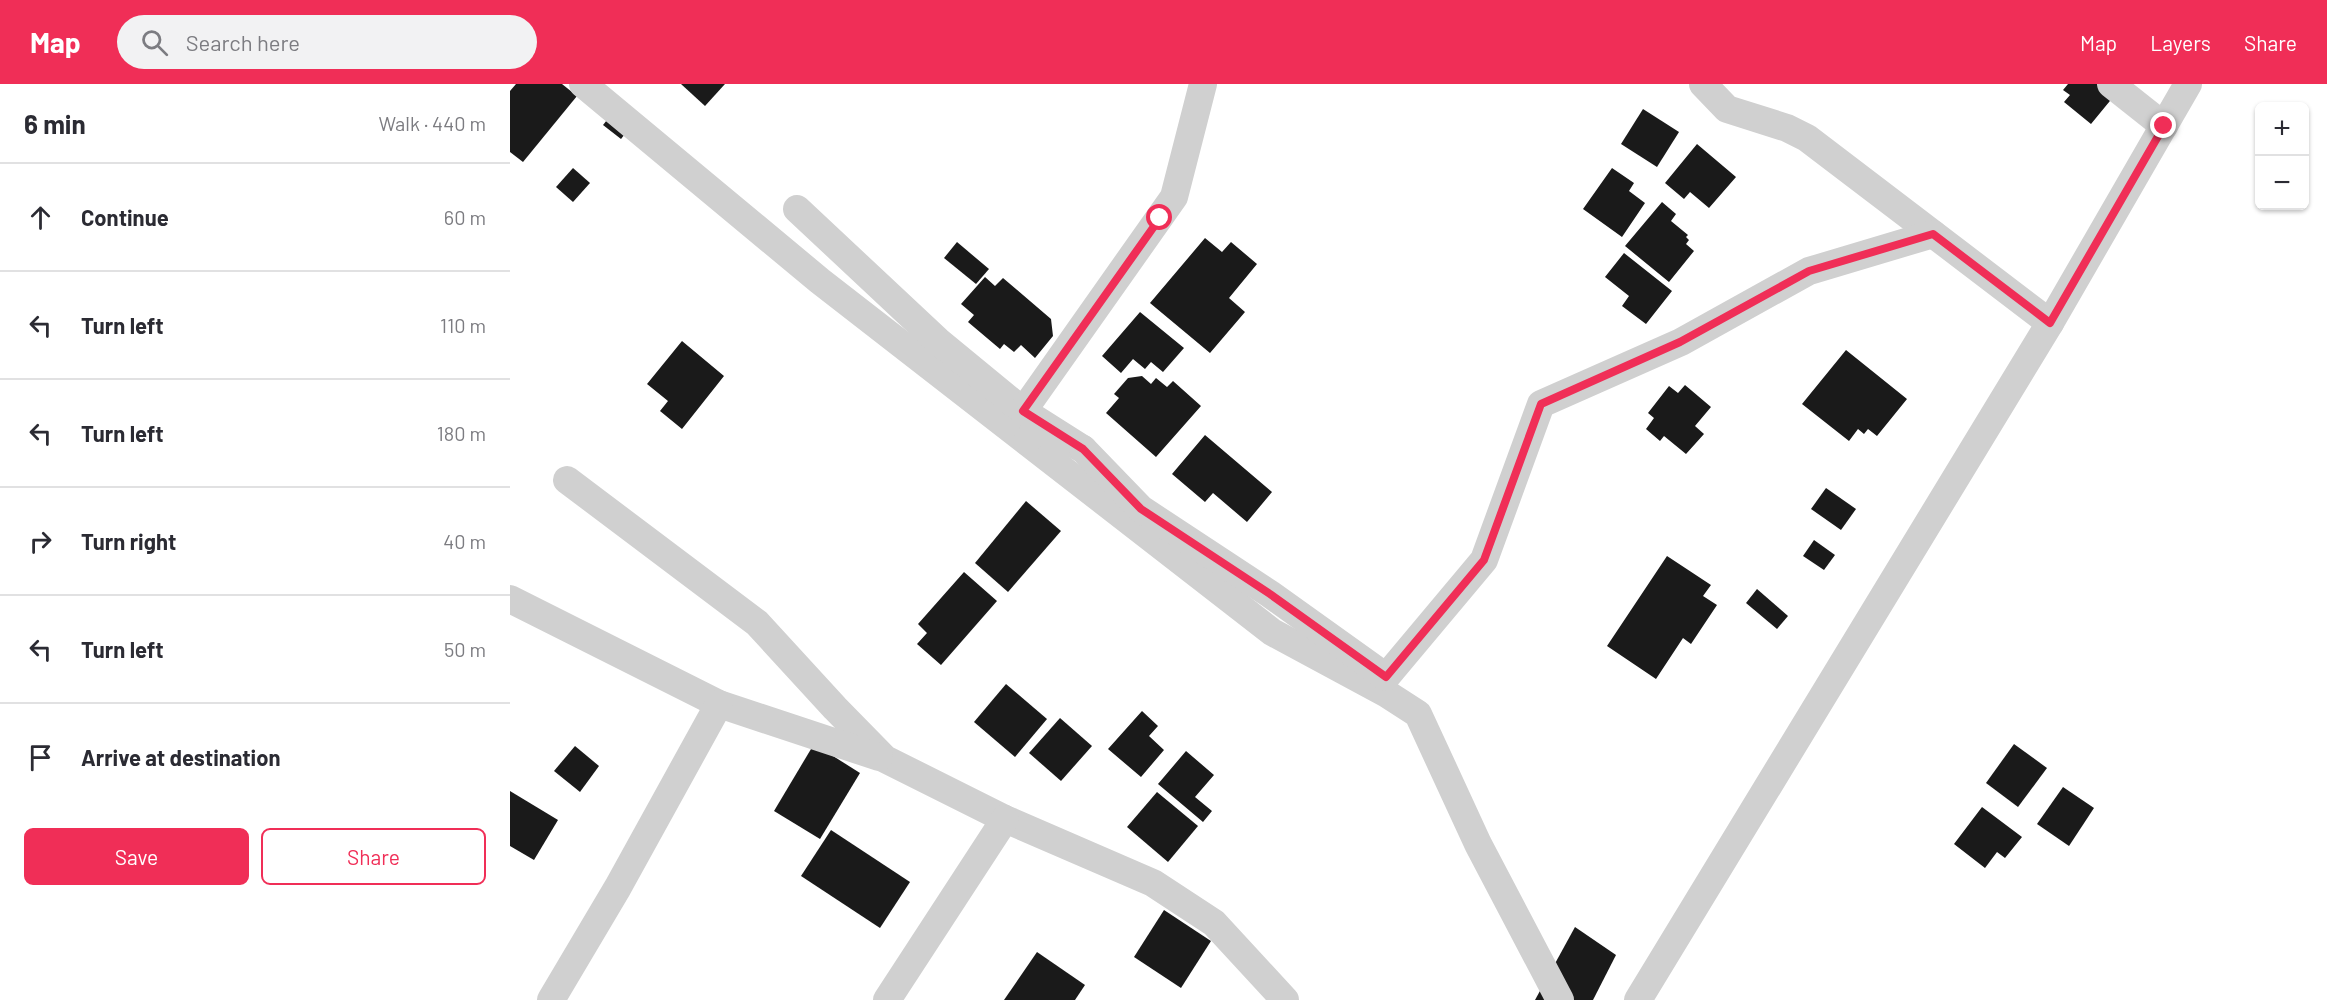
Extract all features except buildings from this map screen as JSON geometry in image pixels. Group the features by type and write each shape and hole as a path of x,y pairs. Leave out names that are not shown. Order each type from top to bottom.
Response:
{"street":[{"path":"583,84 820,281 1272,632 1387,694 1418,714 1478,844 1560,1000"},
{"path":"1023,411 1174,196 1203,84"},
{"path":"1703,84 1727,109 1787,128 1807,138 2050,323"},
{"path":"2111,84 2164,126"},
{"path":"1638,1000 2050,323 2188,84"},
{"path":"797,209 938,341 1023,411 1083,449 1141,509 1270,594 1386,677 1484,560 1541,404 1680,342 1809,271 1933,234"},
{"path":"1027,441 1039,428 1083,449"},
{"path":"567,480 757,623 885,759"},
{"path":"510,599 719,704 885,759 1005,819 1153,883 1214,923 1285,1000"},
{"path":"551,1000 618,887 719,704"},
{"path":"887,1000 1005,819"}],"route":[{"path":"1160,218 1023,411 1083,449 1141,509 1270,594 1386,677 1484,560 1541,404 1680,342 1809,271 1933,234 2050,323 2164,126"}]}
